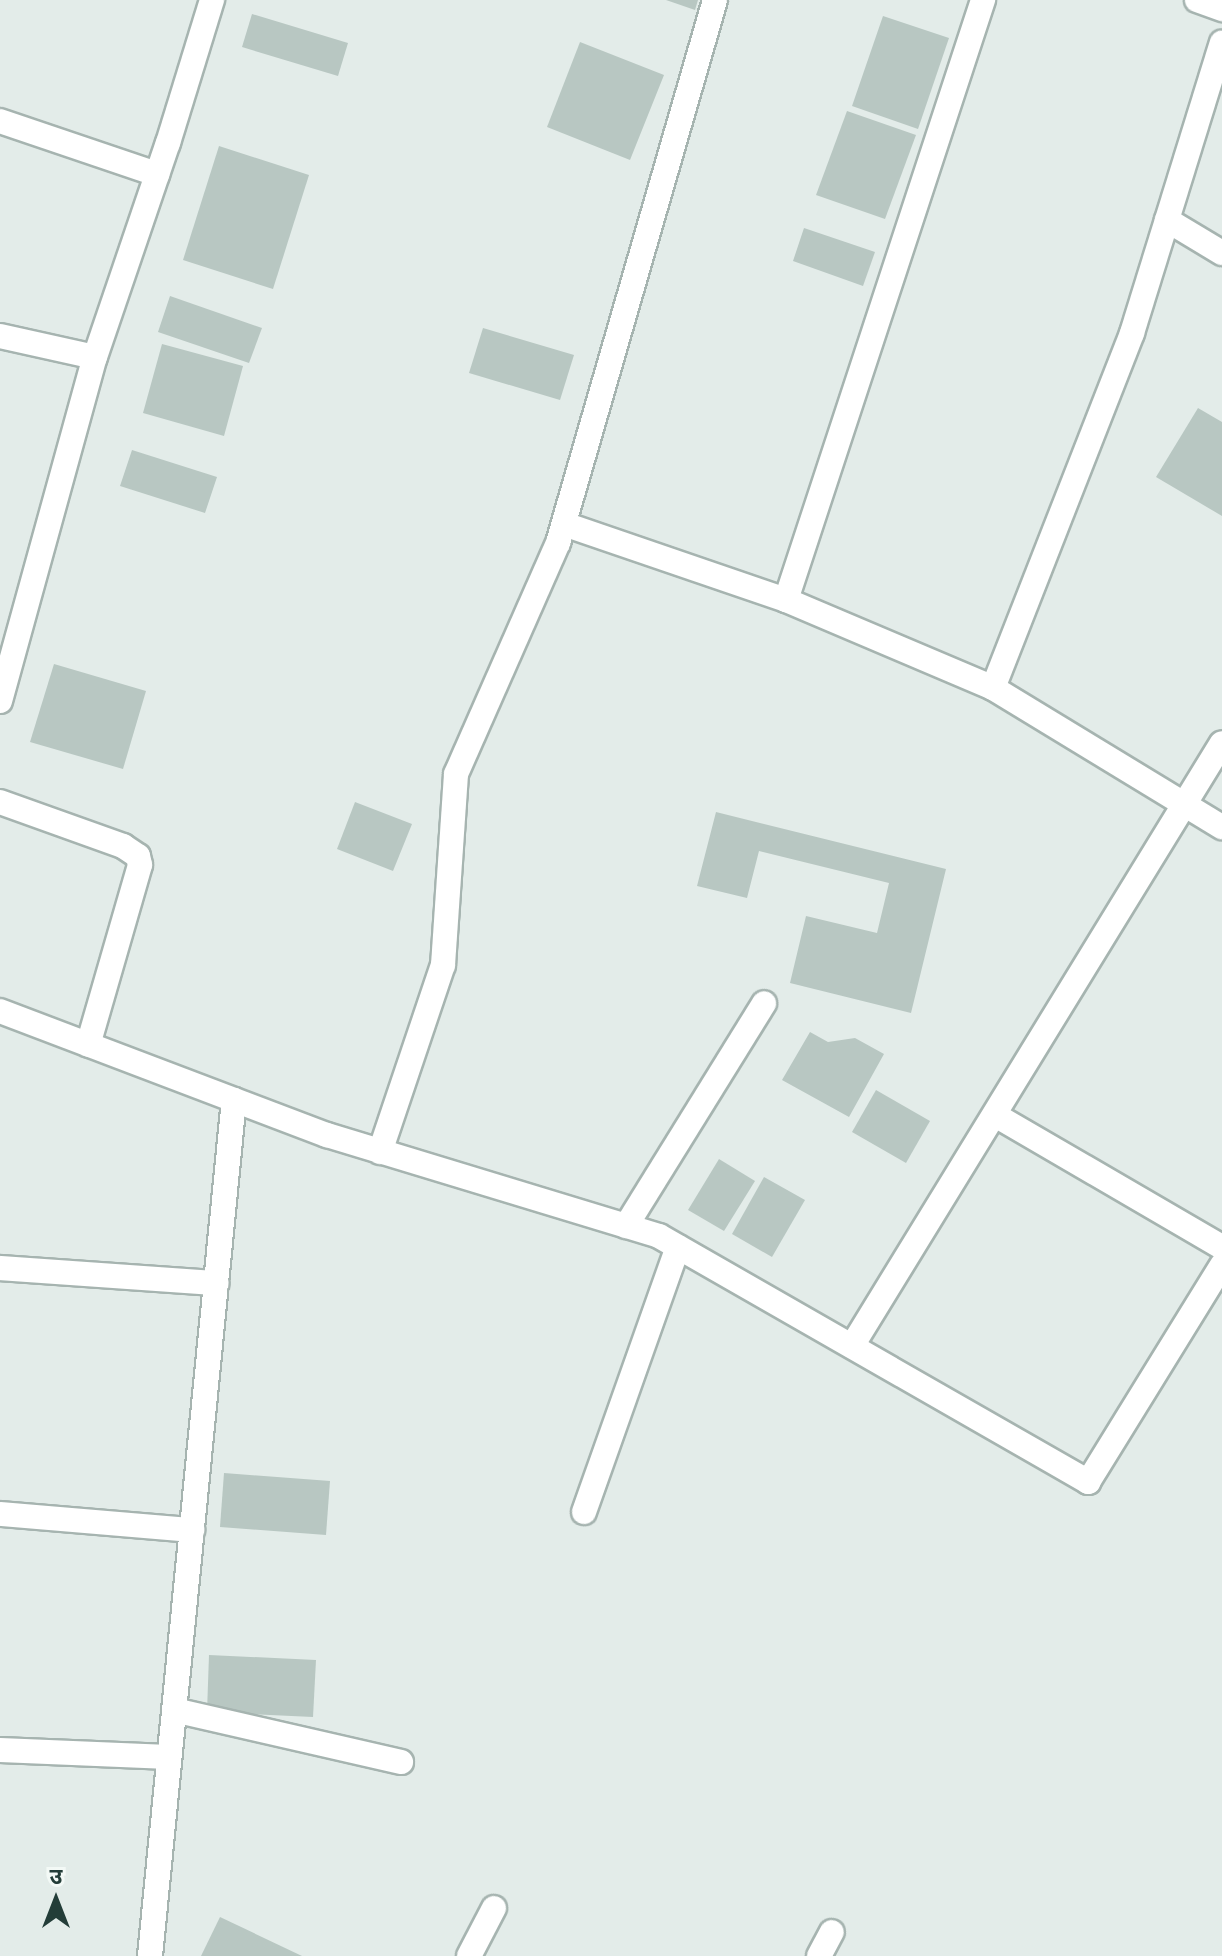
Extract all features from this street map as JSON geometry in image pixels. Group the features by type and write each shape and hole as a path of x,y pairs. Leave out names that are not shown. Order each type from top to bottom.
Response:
{"street":[{"path":"0,701 95,357 212,0"},
{"path":"380,1152 443,965 456,774 564,524 715,0"},
{"path":"786,600 983,0"},
{"path":"1197,0 1222,9"},
{"path":"993,688 1132,333 1222,43"},
{"path":"0,121 157,174"},
{"path":"1167,220 1222,253"},
{"path":"0,336 95,357"},
{"path":"564,524 786,600 993,688 1222,827"},
{"path":"852,1346 1187,806 1222,743"},
{"path":"0,802 123,846 138,856 140,865 88,1045"},
{"path":"626,1226 764,1003"},
{"path":"0,1011 380,1152 659,1236 1088,1482 1222,1265"},
{"path":"150,1956 234,1100"},
{"path":"995,1115 1222,1247"},
{"path":"584,1512 678,1247"},
{"path":"0,1268 216,1283"},
{"path":"0,1514 192,1530"},
{"path":"174,1710 401,1762"},
{"path":"0,1750 169,1757"},
{"path":"469,1956 494,1908"},
{"path":"819,1956 832,1932"}],"building":[{"path":"666,0 698,0 695,10"},
{"path":"252,14 348,43 338,76 242,47"},
{"path":"883,16 949,38 918,129 852,106"},
{"path":"580,42 664,75 630,160 547,127"},
{"path":"847,111 916,135 885,219 816,195"},
{"path":"219,146 309,175 273,289 183,260"},
{"path":"804,228 875,252 863,286 793,261"},
{"path":"170,296 262,328 249,363 158,332"},
{"path":"483,328 574,355 560,400 469,373"},
{"path":"162,344 243,366 224,436 143,413"},
{"path":"1198,408 1222,422 1222,516 1156,477"},
{"path":"132,450 217,477 205,513 120,486"},
{"path":"54,664 146,691 123,769 30,742"},
{"path":"355,802 412,824 393,871 337,849"},
{"path":"716,812 946,869 911,1013 790,983 806,916 877,933 889,883 759,851 747,898 697,886"},
{"path":"810,1032 828,1042 855,1038 884,1054 849,1117 782,1080"},
{"path":"876,1090 930,1121 906,1163 852,1132"},
{"path":"719,1159 755,1181 724,1231 688,1210"},
{"path":"764,1177 805,1200 772,1257 732,1234"},
{"path":"224,1473 330,1481 326,1535 220,1527"},
{"path":"209,1655 316,1660 313,1717 207,1712"},
{"path":"220,1917 302,1956 201,1956"}]}
